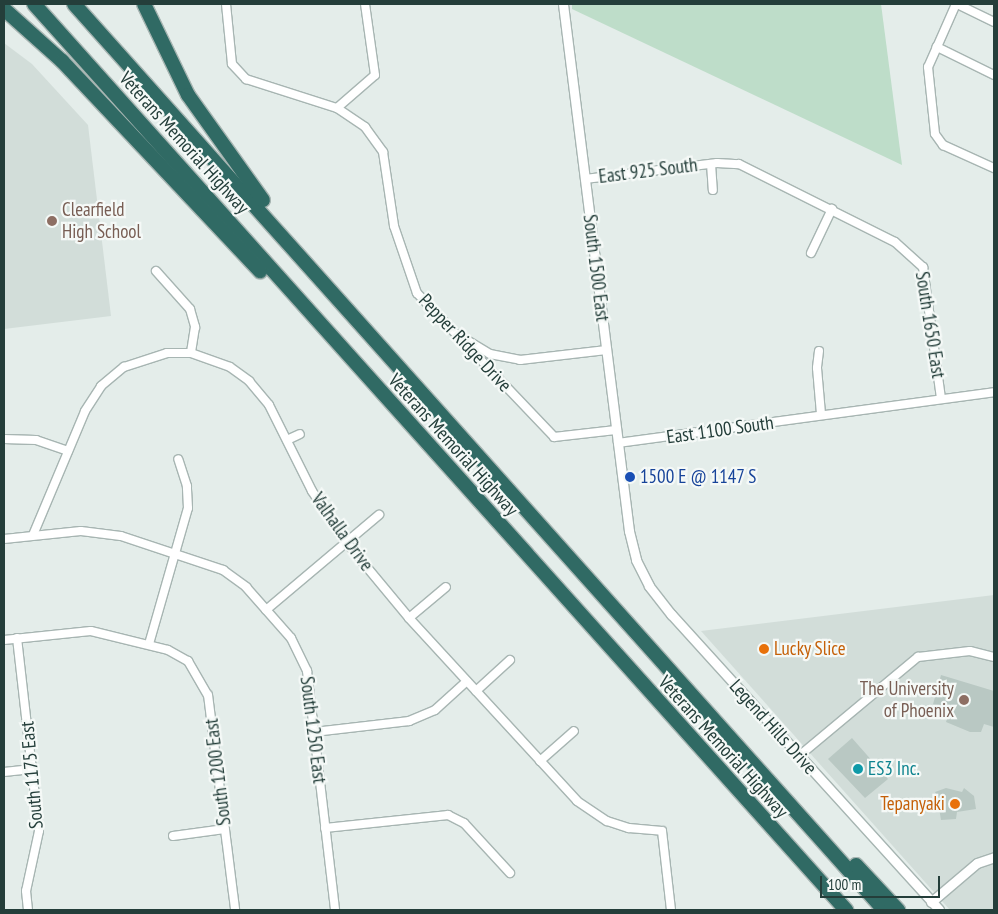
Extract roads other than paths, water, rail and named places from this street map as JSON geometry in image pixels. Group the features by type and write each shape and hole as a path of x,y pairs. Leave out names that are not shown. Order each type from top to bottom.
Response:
{"highway":[{"name":"Veterans Memorial Highway","path":"34,4 846,910"},
{"name":"Veterans Memorial Highway","path":"74,4 352,312 884,910"},
{"path":"144,4 167,58 196,109 243,176 352,312"},
{"path":"4,9 69,68 260,270 298,300"},
{"path":"815,834 841,849 898,910"}],"street":[{"name":"Pepper Ridge Drive","path":"226,4 232,64 246,79 337,108 365,127 383,152 391,213 403,261 417,293 554,437 616,430"},
{"path":"337,108 375,75 365,4"},
{"name":"South 1500 East","path":"563,4 629,532"},
{"path":"994,22 957,4 928,67 935,134 943,145 994,168"},
{"path":"937,47 994,75"},
{"name":"East 925 South","path":"585,179 711,164 739,164 832,209 912,253"},
{"name":"East 925 South","path":"711,164 713,190"},
{"path":"812,253 832,209"},
{"name":"South 1650 East","path":"912,253 923,267 927,282 941,399"},
{"path":"33,535 85,411 101,386 124,367 144,358 191,354 195,328 190,309 156,271"},
{"path":"457,335 490,354 520,360 606,350"},
{"path":"819,351 816,368 821,414"},
{"name":"Valhalla Drive","path":"191,354 212,359 249,381 269,405 312,491 346,542 409,618 577,800 607,821 629,828 662,831 671,910"},
{"name":"East 1100 South","path":"618,443 994,392"},
{"path":"286,440 300,434"},
{"path":"4,440 36,440 68,450"},
{"path":"149,644 188,508 187,486 178,458"},
{"path":"266,610 379,515"},
{"path":"4,539 33,535 99,532 176,552"},
{"name":"Legend Hills Drive","path":"629,532 636,560 649,586 799,756 939,910"},
{"name":"South 1250 East","path":"176,552 223,570 266,610 300,653 307,671 335,910"},
{"path":"409,618 446,587"},
{"name":"South 1200 East","path":"4,640 91,631 149,644 168,650 188,661 208,695 235,910"},
{"name":"South 1175 East","path":"17,638 39,831 28,872 28,910"},
{"path":"799,756 918,657 970,651 994,657"},
{"path":"476,691 510,660"},
{"path":"314,732 409,721 435,710 467,682"},
{"path":"540,761 574,731"},
{"path":"4,772 32,769"},
{"path":"325,828 448,815 464,822 510,874"},
{"path":"173,836 225,829"},
{"path":"931,902 977,863 994,857"}],"place":[{"name":"Clearfield High School","path":"52,221"},
{"name":"1500 E @ 1147 S","path":"630,477"},
{"name":"Lucky Slice","path":"764,649"},
{"name":"The University of Phoenix","path":"964,700"},
{"name":"ES3 Inc.","path":"858,769"},
{"name":"Tepanyaki","path":"955,804"}]}
